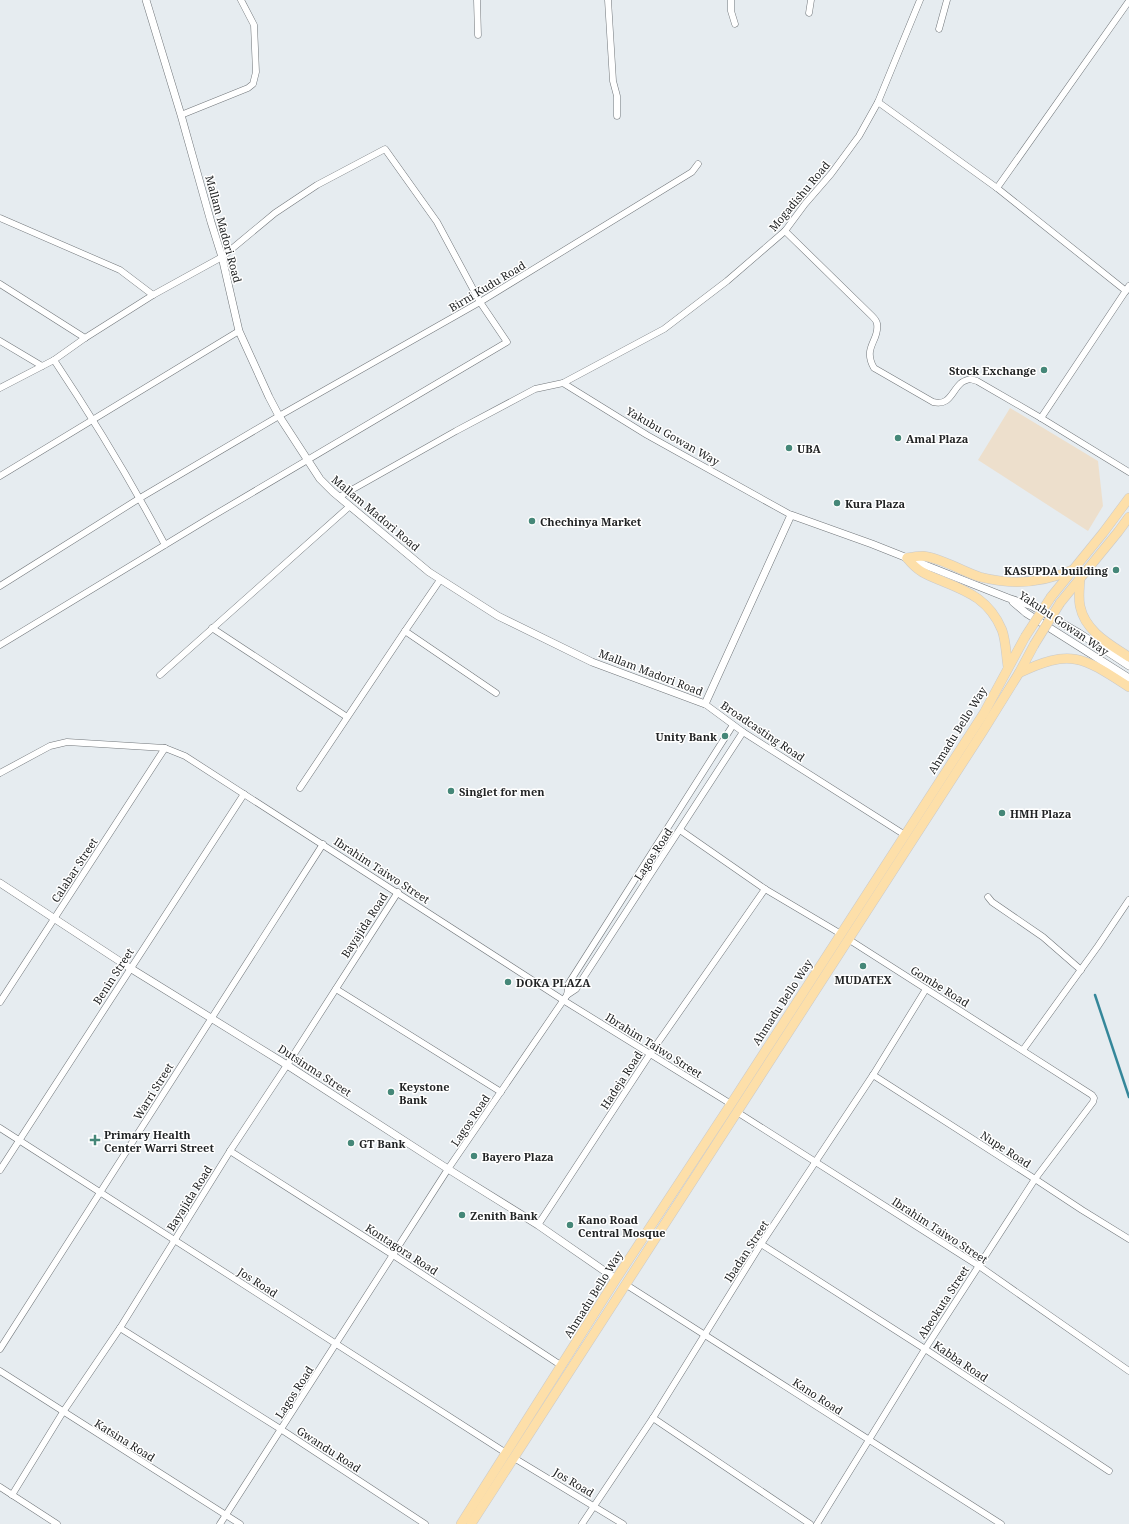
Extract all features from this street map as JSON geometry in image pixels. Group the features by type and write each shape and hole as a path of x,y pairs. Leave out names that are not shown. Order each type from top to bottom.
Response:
{"main road":[{"name":"Ahmadu Bello Way","path":"844,937 905,835 984,712 1008,667 1051,597 1104,533 1129,498"},
{"name":"Ahmadu Bello Way","path":"461,1524 510,1455 625,1284 734,1108 844,937 1019,673 1034,644 1060,602 1129,517"},
{"path":"907,558 923,556 980,576 1018,582 1054,577 1072,570"},
{"path":"907,558 919,571 966,590 980,599 992,612 1002,632 1008,667"},
{"path":"1080,577 1080,605 1083,616 1098,636 1129,657"},
{"path":"1019,673 1058,658 1075,658 1087,662 1129,687"},
{"name":"Ahmadu Bello Way","path":"471,1524 562,1366 616,1278 734,1108"}],"street":[{"name":"Mallam Madori Road","path":"146,0 222,257 239,331 279,416 320,479 339,497 429,572 498,616 592,662 705,704"},
{"path":"181,115 248,88 253,84 256,72 254,25 241,0"},
{"path":"477,0 478,35"},
{"path":"608,0 613,81 617,96 617,116"},
{"path":"731,0 731,11 736,24"},
{"path":"810,13 811,0"},
{"name":"Mogadishu Road","path":"563,383 664,329 727,281 785,231 859,136 878,102 920,0"},
{"path":"939,29 947,0"},
{"path":"997,188 1129,1"},
{"path":"878,102 997,188 1127,289 1041,418"},
{"path":"0,388 54,360 85,338 153,295 222,257 275,213 317,185 385,149 437,222 480,302 507,342 0,645"},
{"name":"Birni Kudu Road","path":"0,586 140,498 279,416 480,302 692,172 698,164"},
{"path":"0,218 120,270 153,295"},
{"path":"785,231 872,316 877,324 870,352 870,361 874,368 933,402 939,403 948,400 961,382 970,379 976,381 1041,418 1129,472"},
{"path":"0,284 85,338"},
{"path":"0,476 239,331"},
{"path":"0,341 42,366"},
{"path":"54,360 93,420 140,498 165,545"},
{"path":"339,497 456,431 535,389 563,383"},
{"name":"Yakubu Gowan Way","path":"563,383 647,435 791,515 1032,606 1079,633 1129,666"},
{"path":"160,675 350,506"},
{"name":"Broadcasting Road","path":"791,515 705,704 743,732 905,835"},
{"path":"300,788 404,630 440,580"},
{"name":"Yakubu Gowan Way","path":"1008,598 1026,612 1129,678"},
{"path":"212,628 347,717"},
{"path":"404,630 496,692"},
{"path":"565,997 569,983 733,725"},
{"name":"Lagos Road","path":"220,1524 394,1256 448,1169 565,997 576,990 743,732"},
{"name":"Ibrahim Taiwo Street","path":"0,773 50,746 67,742 165,748 185,756 565,997 816,1162 979,1266 1129,1371"},
{"name":"Calabar Street","path":"0,1002 165,748"},
{"name":"Benin Street","path":"0,1170 244,794"},
{"name":"Gombe Road","path":"680,830 764,889 844,937 1023,1050 1092,1095 1094,1098"},
{"name":"Warri Street","path":"0,1349 323,844"},
{"name":"Dutsinma Street","path":"0,883 130,968 211,1017 538,1225 616,1278"},
{"name":"Hadeja Road","path":"538,1225 650,1054 764,889"},
{"name":"Bayajida Road","path":"12,1495 63,1412 120,1328 230,1151 398,892"},
{"path":"988,897 992,902 1043,937 1081,970"},
{"path":"1023,1050 1129,900"},
{"path":"336,989 501,1092"},
{"name":"Ibadan Street","path":"582,1524 653,1418 761,1244 873,1075 926,989"},
{"name":"Nupe Road","path":"873,1075 1129,1239"},
{"name":"Abeokuta Street","path":"817,1524 925,1349 1035,1179 1093,1102 1094,1098"},
{"name":"Jos Road","path":"0,1128 18,1141 510,1455 623,1524"},
{"name":"Kontagora Road","path":"230,1151 562,1366"},
{"name":"Kabba Road","path":"761,1244 925,1349 1108,1471"},
{"name":"Kano Road","path":"625,1284 1001,1524"},
{"name":"Gwandu Road","path":"120,1328 282,1430 425,1524"},
{"name":"Katsina Road","path":"0,1371 240,1524"},
{"path":"653,1418 810,1524"},
{"path":"0,1487 57,1524"}],"shaded area":[{"path":"1010,408 1098,461 1103,506 1088,531 978,460"}],"waterway":[{"path":"1095,995 1129,1097"}],"place":[{"name":"Stock Exchange","path":"1044,370"},
{"name":"Amal Plaza","path":"898,438"},
{"name":"UBA","path":"789,448"},
{"name":"Kura Plaza","path":"837,503"},
{"name":"Chechinya Market","path":"532,521"},
{"name":"KASUPDA building","path":"1116,570"},
{"name":"Unity Bank","path":"725,736"},
{"name":"Singlet for men","path":"451,791"},
{"name":"HMH Plaza","path":"1002,813"},
{"name":"MUDATEX","path":"863,966"},
{"name":"DOKA PLAZA","path":"508,982"},
{"name":"Keystone Bank","path":"391,1092"},
{"name":"Primary Health Center Warri Street","path":"95,1140"},
{"name":"GT Bank","path":"351,1143"},
{"name":"Bayero Plaza","path":"474,1156"},
{"name":"Zenith Bank","path":"462,1215"},
{"name":"Kano Road Central Mosque","path":"570,1225"}]}
